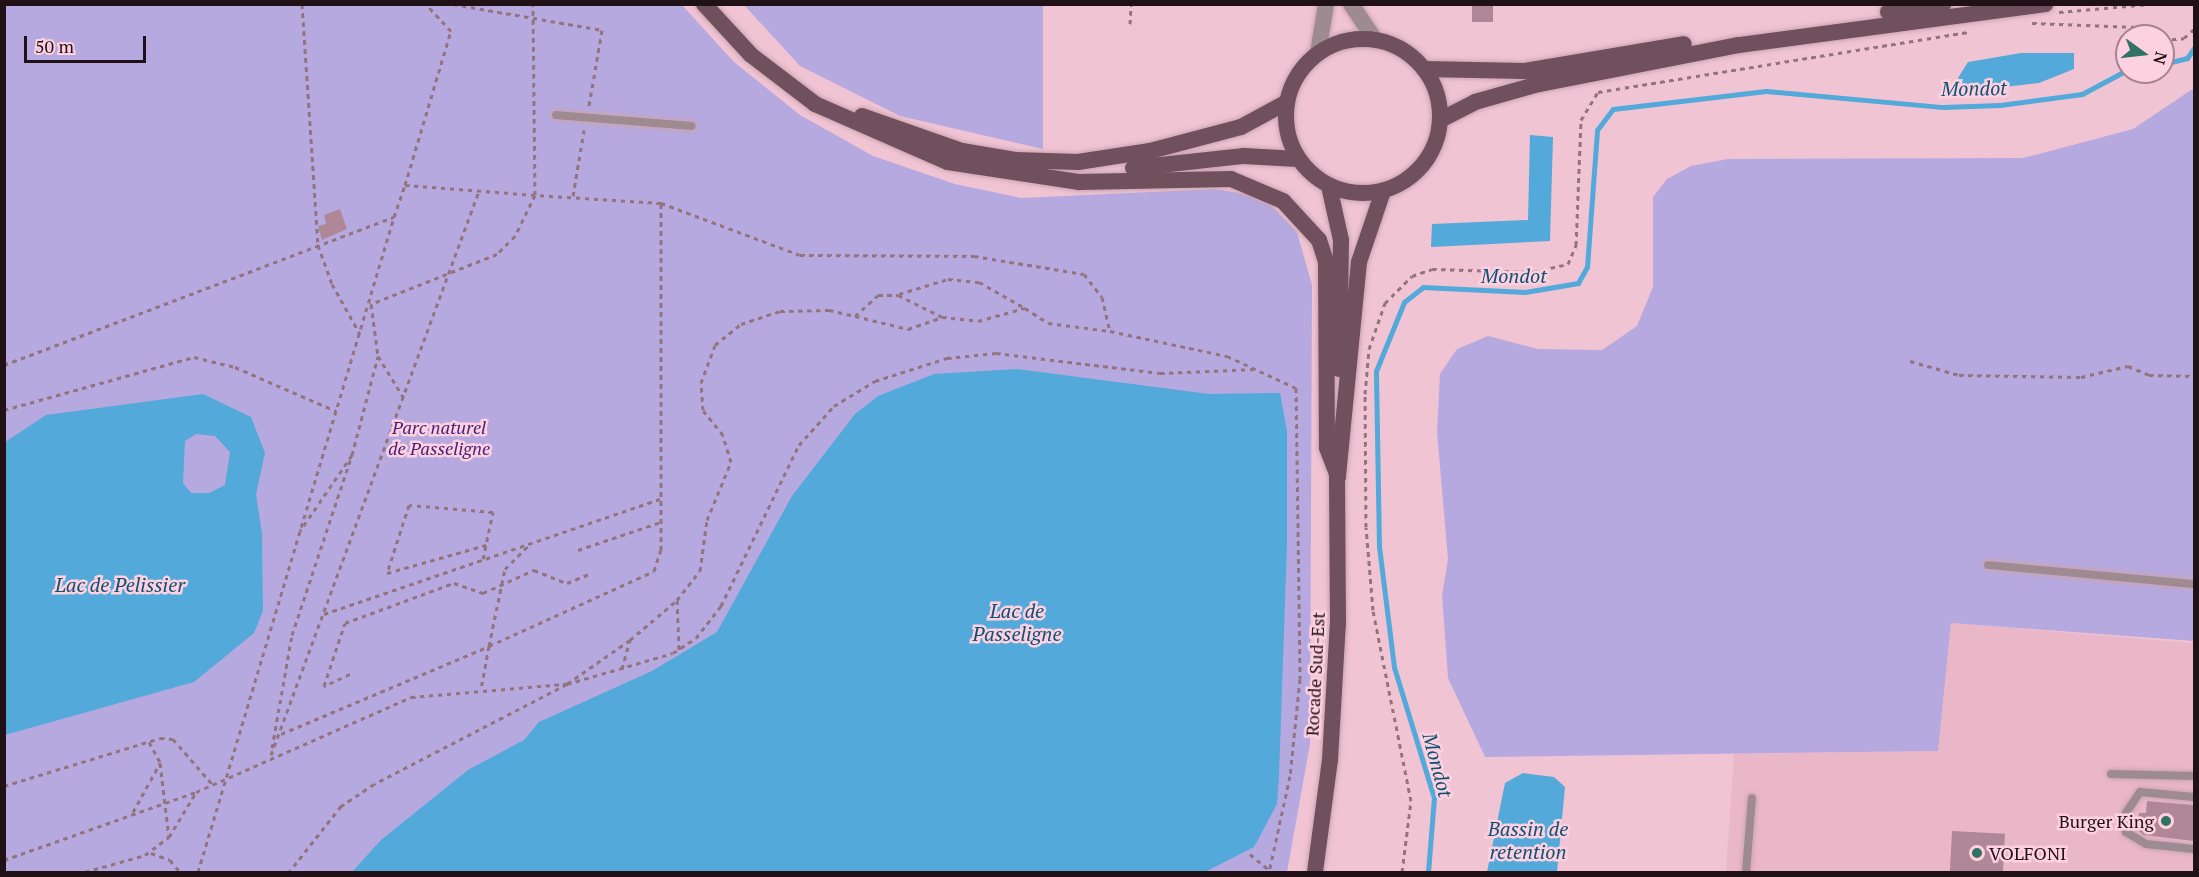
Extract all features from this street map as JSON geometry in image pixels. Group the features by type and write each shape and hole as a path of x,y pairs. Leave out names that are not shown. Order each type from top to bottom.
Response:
{"main road":[{"path":"704,4 751,55 814,104 899,145 1006,173 1078,182 1231,179 1283,201 1319,240 1326,261 1327,448 1338,477"},
{"path":"716,4 793,78 850,111 919,138 1015,160 1078,162 1150,151 1257,121 1287,102"},
{"path":"1424,69 1525,71 1943,4"},
{"path":"1440,120 1475,102 1535,85 1739,45 2048,10"},
{"path":"1375,40 1394,45 1424,69 1434,84 1440,120 1423,165 1383,191 1356,193 1329,186 1298,159 1286,122 1287,102 1304,66 1318,53 1346,41 1375,40"},
{"path":"1006,173 1081,173 1244,156 1298,159"},
{"name":"Rocade Sud-Est","path":"1315,873 1330,760 1338,477 1341,257 1329,186"},
{"name":"Rocade Sud-Est","path":"1338,477 1359,262 1383,191"}],"street":[{"path":"1318,53 1326,4"},
{"path":"1351,4 1375,40"}],"lane":[{"path":"556,115 692,126"},
{"path":"1988,565 2194,584"},
{"path":"2111,774 2194,777"},
{"path":"2194,797 2140,792 2126,813 2132,838 2194,849"},
{"path":"1746,873 1752,798"}],"path":[{"path":"302,4 318,245 332,284 361,335"},
{"path":"198,873 336,411 371,304 394,217 451,31 426,4"},
{"path":"453,4 602,30 573,196"},
{"path":"371,304 497,254 515,236 535,195 532,4"},
{"path":"1130,24 1131,4"},
{"path":"2115,26 2024,22 2048,10 2150,4"},
{"path":"2175,39 2184,38 2194,29"},
{"path":"1402,873 1411,801 1373,610 1366,527 1365,394 1370,349 1385,303 1412,276 1432,269 1544,271 1568,264 1576,245 1581,120 1598,92 1976,31"},
{"path":"405,185 661,203 800,255 974,256 1084,274 1102,297 1110,331"},
{"path":"270,756 281,735 405,400 447,275 479,191"},
{"path":"281,735 489,646 654,571 661,522 661,203"},
{"path":"4,366 394,217"},
{"path":"855,316 878,295 898,295 948,279 979,282 1048,323 1110,331 1227,356 1296,388 1300,398 1300,679 1290,776 1270,872"},
{"path":"898,295 942,317 978,321 1025,308"},
{"path":"270,756 292,635 352,455 378,356 371,304"},
{"path":"290,873 341,807 374,784 567,684 630,640 677,600 700,571 707,520 731,462 723,435 703,410 700,383 716,345 741,324 780,311 829,310 908,329 942,317"},
{"path":"4,860 196,792 270,756 411,697 481,689 567,684 679,650 696,638 721,606 811,428 875,381 947,358 996,353 1160,373 1257,369"},
{"path":"378,356 405,400"},
{"path":"4,410 194,357 236,367 336,411"},
{"path":"1910,361 1959,375 2081,377 2128,366 2149,375 2194,376"},
{"path":"300,531 352,455"},
{"path":"324,615 660,499"},
{"path":"483,559 486,545 493,512 409,505 387,573 486,545"},
{"path":"578,550 661,522"},
{"path":"481,689 505,569 530,543"},
{"path":"350,674 324,686 345,623 454,583 483,593 500,589 534,570 567,583 589,574"},
{"path":"677,600 679,650"},
{"path":"622,669 630,640"},
{"path":"4,786 149,742 173,739 213,785"},
{"path":"149,742 162,766 169,837"},
{"path":"132,814 153,770 162,766"},
{"path":"85,873 151,853 169,837 196,792"},
{"path":"151,853 170,860 180,873"},
{"path":"1250,854 1270,872"}],"shaded area":[{"path":"1951,623 2194,643 2194,872 1726,872 1734,754 1938,751"}],"green space":[{"name":"Parc naturel de Passeligne","path":"5,5 682,5 734,62 800,115 873,156 955,184 1021,198 1215,189 1263,197 1297,232 1312,285 1310,744 1287,872 5,872"},
{"path":"744,5 1043,5 1043,149 900,116 800,66"},
{"path":"2194,88 2194,641 1951,623 1938,751 1485,757 1448,678 1442,595 1448,559 1437,432 1440,374 1457,349 1488,336 1538,349 1602,350 1637,326 1653,287 1653,197 1667,179 1691,166 1728,159 2023,158 2133,129"}],"water":[{"path":"2021,53 2074,53 2074,69 2039,83 2005,87 1965,86 1958,78 1968,62"},
{"path":"1530,135 1553,137 1550,241 1431,247 1432,224 1528,220"},
{"name":"Lac de Passeligne","path":"1017,369 1209,394 1280,393 1287,431 1287,544 1279,777 1277,804 1254,847 1205,872 352,872 381,840 468,770 524,740 539,722 652,671 717,632 792,496 855,414 878,396 934,374"},
{"name":"Lac de Pelissier","path":"203,394 251,417 265,453 256,494 262,534 263,611 254,633 194,682 5,735 5,442 46,415","holes":["196,434 215,436 230,452 225,485 209,493 191,493 183,483 185,441"]},
{"name":"Bassin de retention","path":"1523,773 1554,777 1565,787 1557,872 1487,872 1505,783"}],"building":[{"path":"1472,4 1493,4 1493,22 1472,22"},
{"path":"340,209 347,229 322,240 318,226 326,224 324,215"},
{"name":"Burger King","path":"2147,801 2194,805 2194,841 2143,835 2137,829 2139,813 2146,813"},
{"name":"VOLFONI","path":"1952,831 2005,834 2003,872 1950,872"}],"waterway":[{"name":"Mondot","path":"2175,61 2187,58 2194,48"},
{"name":"Mondot","path":"1428,872 1434,798 1394,667 1379,547 1376,371 1404,302 1423,287 1525,292 1578,283 1587,267 1597,130 1613,109 1766,91 1943,107 2000,105 2082,94 2115,76"}],"place":[{"name":"Burger King","path":"2166,821"},
{"name":"VOLFONI","path":"1977,853"}]}
